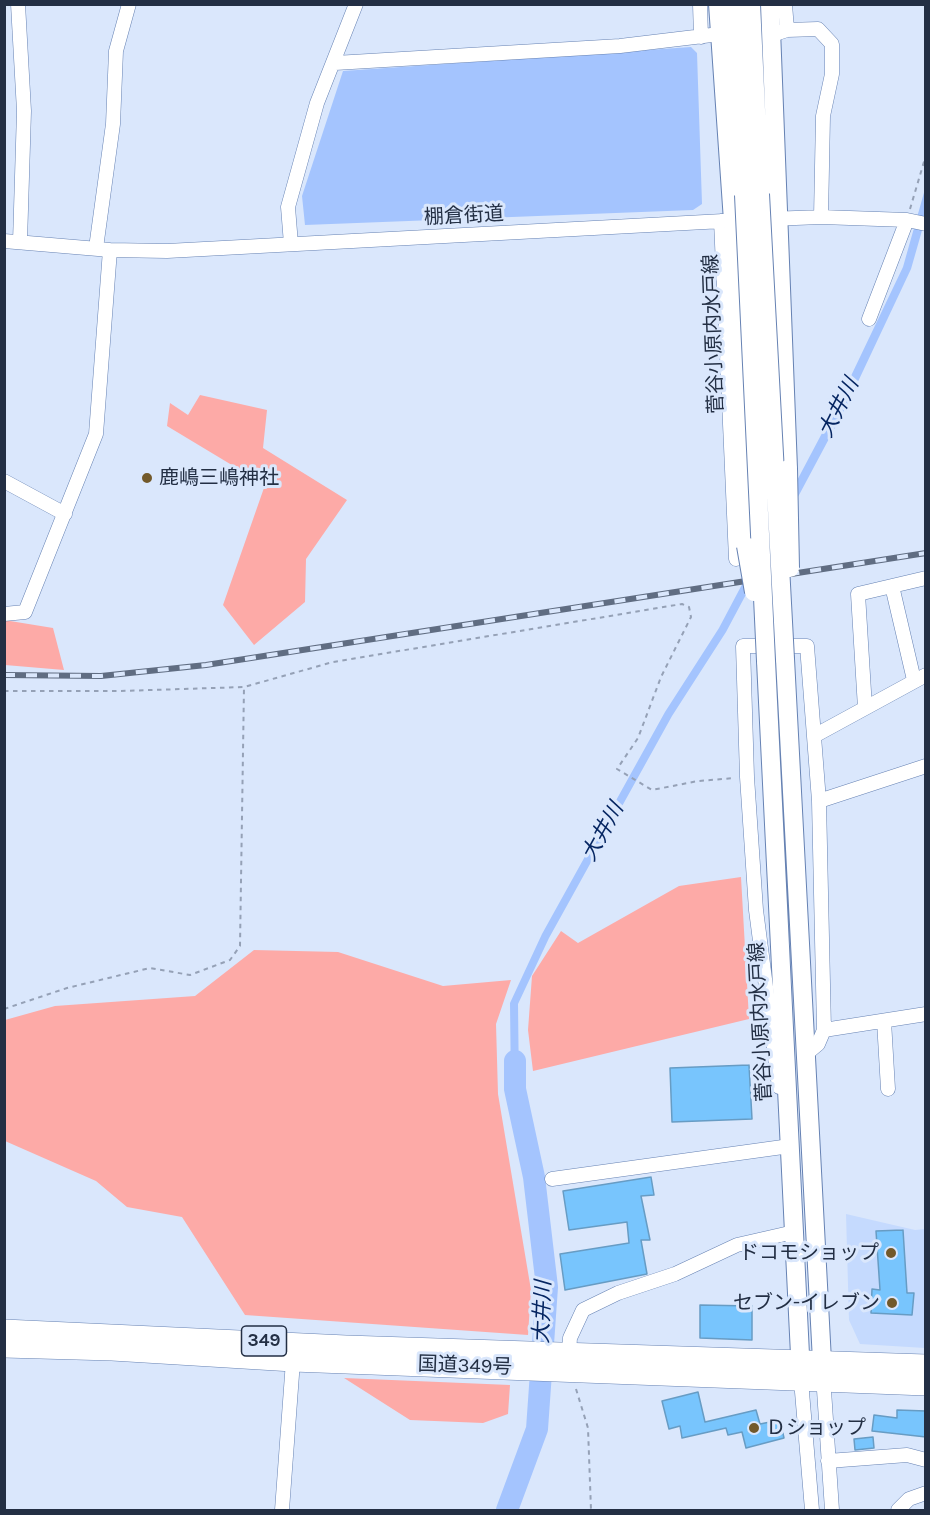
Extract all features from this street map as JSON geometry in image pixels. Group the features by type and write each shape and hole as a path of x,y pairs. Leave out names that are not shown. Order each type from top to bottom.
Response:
{"highway":[{"name":"国道349号","path":"4,1330 522,1360"},
{"name":"国道349号","path":"4,1347 112,1350 293,1361 522,1360 801,1370 926,1384"},
{"name":"国道349号","path":"822,1371 926,1365"}],"main road":[{"name":"菅谷小原内水戸線","path":"718,4 727,221 746,546 766,661"},
{"name":"菅谷小原内水戸線","path":"734,4 752,195 785,659 822,1371"},
{"name":"菅谷小原内水戸線","path":"751,4 752,195 766,661 801,1370"},
{"name":"菅谷小原内水戸線","path":"770,4 779,33 780,219 792,540 785,659"}],"street":[{"path":"4,614 25,612 96,434 103,249 116,51 129,4"},
{"path":"291,244 288,207 317,103 357,4"},
{"path":"700,4 701,37"},
{"path":"785,4 779,33 818,29 832,44 832,74 823,116 821,217"},
{"path":"13,6 24,111 20,242"},
{"path":"335,63 620,46 720,34"},
{"name":"棚倉街道","path":"4,241 103,249 167,251 821,217 909,221 926,224"},
{"path":"727,221 736,559"},
{"path":"869,319 909,221"},
{"path":"4,481 65,514"},
{"path":"865,708 858,594 926,578"},
{"path":"814,736 920,677 892,586"},
{"path":"789,1118 779,1086 756,910 747,777 743,645 807,646 819,801 824,1030 818,1044 806,1054"},
{"path":"819,801 926,766"},
{"path":"824,1030 926,1014"},
{"path":"884,1021 888,1089"},
{"path":"552,1179 790,1146"},
{"path":"564,1361 570,1338 583,1310 618,1293 675,1274 737,1245 794,1232"},
{"path":"282,1510 293,1361"},
{"path":"801,1370 812,1510"},
{"path":"822,1371 831,1510"},
{"path":"828,1461 907,1455 926,1460"},
{"path":"898,1510 909,1499 926,1493"}],"path":[{"path":"909,221 926,155"},
{"path":"4,691 121,691 244,687 333,662 682,604 689,607 691,617 661,676 638,738 617,769 652,790 698,781 747,777"},
{"path":"4,1009 67,988 150,968 190,975 230,960 240,946 244,687"},
{"path":"564,1361 588,1428 591,1510"}],"shaded area":[{"path":"200,395 267,410 263,448 347,500 306,559 305,602 254,645 223,605 265,485 167,426 170,403 188,415"},
{"path":"4,620 53,628 64,670 5,665"},
{"path":"741,877 749,1019 533,1071 528,1030 532,976 561,931 578,943 679,886"},
{"path":"254,950 338,952 443,986 511,980 496,1024 498,1094 531,1290 528,1335 245,1315 182,1217 127,1207 96,1181 5,1141 5,1020 55,1006 195,996"},
{"path":"846,1214 915,1230 925,1229 925,1348 860,1344 849,1320"},
{"path":"344,1378 510,1385 508,1414 483,1423 410,1420"}],"water":[{"path":"691,47 697,53 702,204 693,210 305,225 302,196 343,71"},
{"path":"925,189 925,220 911,269 847,405 726,632 672,716 549,938 518,1004 519,1089 511,1090 510,1003 542,934 665,712 719,628 839,401 903,267"}],"building":[{"path":"749,1065 752,1119 672,1122 670,1068"},
{"path":"651,1177 654,1195 641,1196 650,1240 641,1240 647,1274 565,1290 560,1254 629,1243 627,1222 569,1230 563,1191"},
{"path":"903,1230 907,1293 914,1293 912,1315 871,1313 872,1289 880,1290 876,1231"},
{"path":"700,1305 752,1306 752,1340 700,1338"},
{"path":"698,1392 705,1422 756,1410 760,1424 780,1420 784,1438 746,1448 742,1432 728,1435 726,1428 682,1438 680,1426 669,1429 662,1401"},
{"path":"897,1410 926,1411 926,1437 872,1431 874,1415 897,1418"},
{"path":"873,1437 874,1448 855,1450 854,1439"}],"waterway":[{"name":"大井川","path":"507,1510 537,1429 547,1287 534,1177 515,1089 515,1061"}],"railway":[{"path":"4,675 101,676 206,665 926,553"}],"place":[{"name":"鹿嶋三嶋神社","path":"147,478"},
{"name":"ドコモショップ","path":"891,1253"},
{"name":"セブン-イレブン","path":"892,1303"},
{"name":"Ｄショップ","path":"754,1428"}]}
